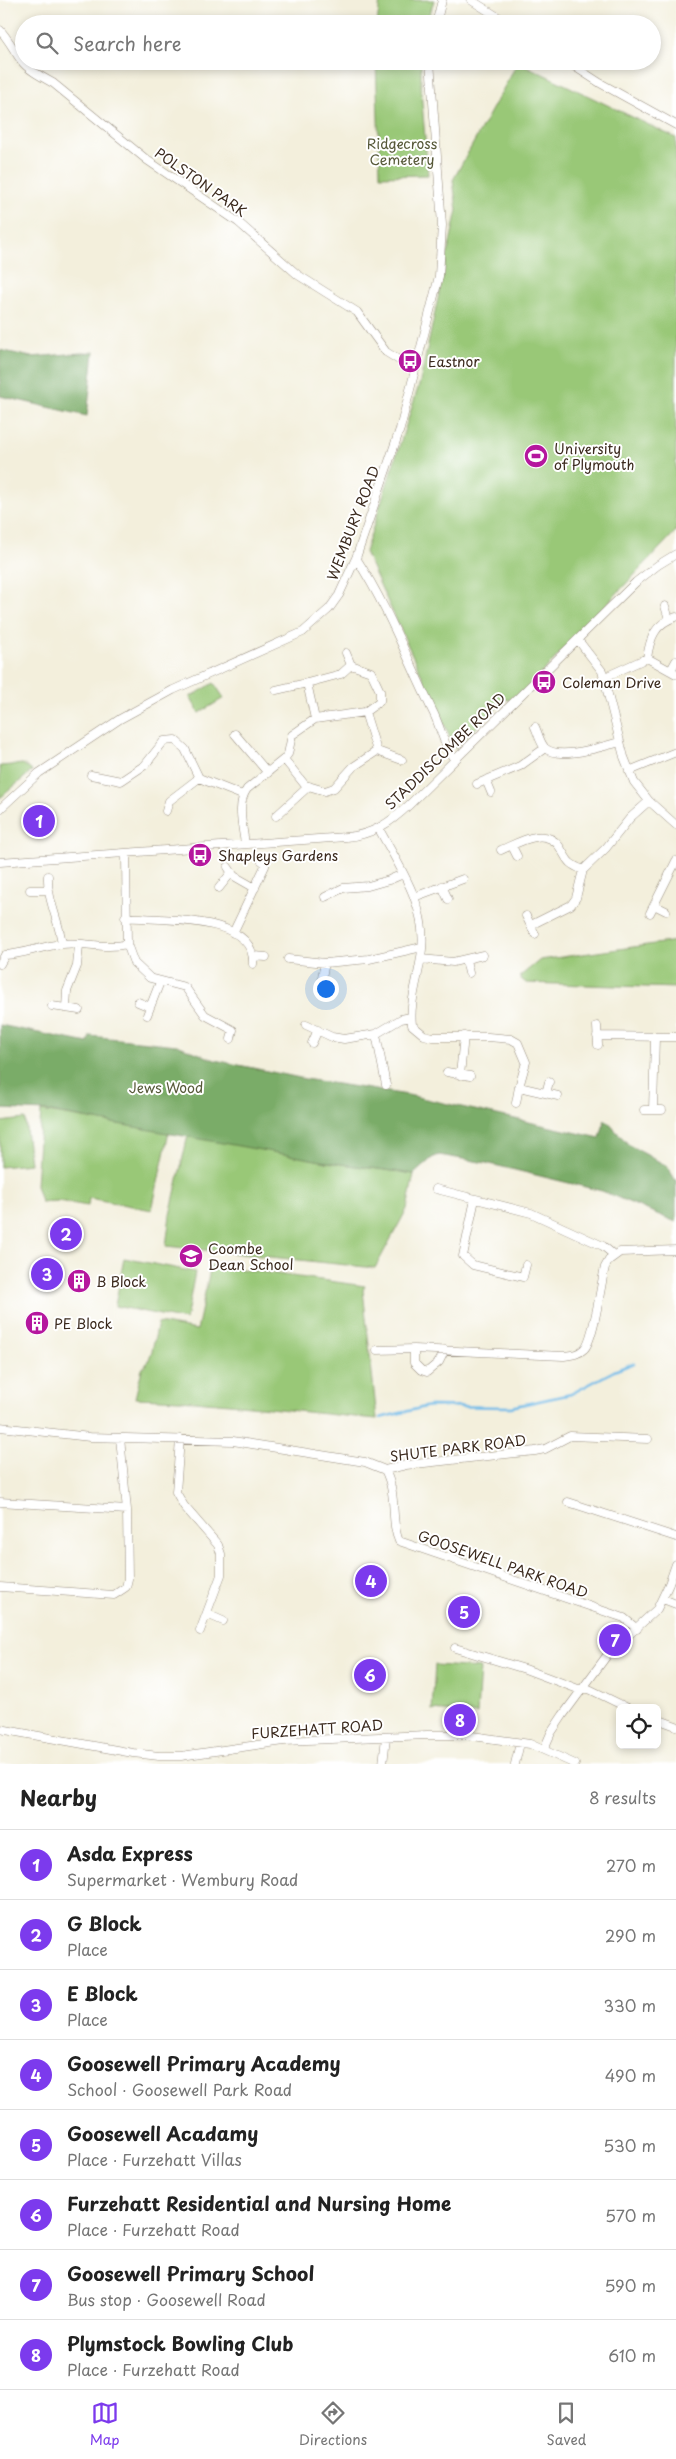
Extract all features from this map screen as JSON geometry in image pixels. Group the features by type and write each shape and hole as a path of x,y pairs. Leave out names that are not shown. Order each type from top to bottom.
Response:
{"street":[{"path":"438,15 442,0"},
{"path":"471,0 495,15"},
{"name":"POLSTON PARK","path":"0,30 15,50"},
{"name":"POLSTON PARK","path":"31,70 53,83 147,160 238,222 298,274 357,312 386,352 415,370"},
{"name":"WEMBURY ROAD","path":"0,809 39,773 120,719 173,690 303,632 330,609 339,595 356,558 400,428 439,276 442,225 431,70"},
{"path":"580,70 676,125"},
{"name":"STADDISCOMBE ROAD","path":"0,862 356,836 379,829 392,821 409,805 636,582 676,554"},
{"path":"356,558 378,592 439,725 448,751 454,759"},
{"path":"647,658 650,638 662,623 673,618 665,606"},
{"path":"578,640 602,672 620,742 634,782 649,800 676,825"},
{"path":"245,844 241,806 242,796 284,759 288,754 292,735 315,719 364,712 380,701 380,691 371,672 351,665 346,653"},
{"path":"603,678 647,658"},
{"path":"647,658 673,672 676,661"},
{"path":"276,690 341,674 351,665"},
{"path":"307,683 315,719"},
{"path":"364,712 377,751"},
{"path":"535,727 545,748 554,753 565,754 620,742"},
{"path":"236,734 268,773"},
{"path":"91,775 121,781 145,765 164,742 170,739 180,742 199,778 242,796"},
{"path":"477,784 520,766 545,748"},
{"path":"377,751 402,760"},
{"path":"284,759 295,775 309,786 325,791 334,788 353,767 377,751"},
{"path":"630,771 676,752"},
{"path":"166,811 170,801 199,778"},
{"path":"486,780 491,792"},
{"path":"276,816 309,786"},
{"path":"531,925 572,905 576,898 583,870 606,848 630,818 649,800"},
{"path":"379,829 414,897 421,920 421,959 411,1017 412,1025 424,1035 432,1037 502,1037 518,1043 526,1062 516,1103"},
{"path":"502,850 531,838 544,837 559,846 565,860 583,870"},
{"path":"512,846 517,856"},
{"path":"126,854 125,917 127,944 134,963 150,978 185,988 205,1015 233,1030 231,1039"},
{"path":"233,933 265,866 265,863 261,860"},
{"path":"650,913 676,861"},
{"path":"219,888 230,870 255,888"},
{"path":"325,897 343,888 368,886 403,874"},
{"path":"48,876 50,902 60,925 62,944"},
{"path":"414,897 463,879"},
{"path":"442,886 448,900"},
{"path":"30,890 48,890"},
{"path":"250,898 258,902"},
{"path":"654,904 666,911"},
{"path":"526,916 535,934"},
{"path":"125,917 215,924 247,942 253,960 266,957"},
{"path":"0,964 2,952 25,954 62,944 107,948 127,944"},
{"path":"66,1008 67,991 78,966 79,945"},
{"path":"288,960 325,963 370,959 422,947"},
{"path":"421,959 452,962 483,955"},
{"path":"466,960 469,973"},
{"path":"322,977 325,963"},
{"path":"138,1002 148,1011 160,982"},
{"path":"52,1006 79,1010"},
{"path":"306,1025 332,1037 344,1039 376,1034 401,1019 411,1017"},
{"path":"597,1026 598,1040 676,1037"},
{"path":"312,1043 318,1030"},
{"path":"376,1034 386,1085"},
{"path":"460,1075 464,1036"},
{"path":"653,1110 655,1037"},
{"path":"447,1072 470,1076"},
{"path":"546,1094 549,1082"},
{"path":"519,1087 558,1096"},
{"path":"644,1110 662,1110"},
{"path":"436,1189 531,1213 603,1246 614,1255"},
{"path":"475,1199 462,1249 463,1256 473,1265 523,1277 526,1265"},
{"path":"377,1350 445,1350 563,1356 578,1354 586,1348 591,1336 605,1267 614,1255 620,1252 676,1250"},
{"path":"414,1349 414,1363 426,1372 439,1362 445,1350"},
{"name":"SHUTE PARK ROAD","path":"0,1427 90,1437 233,1440 365,1462 385,1470 406,1465 545,1449 570,1436 634,1442 648,1439"},
{"path":"0,1587 114,1595 122,1591 128,1578 127,1510 120,1438"},
{"path":"180,1439 176,1492 184,1506 218,1545 222,1554 221,1575 200,1631"},
{"name":"GOOSEWELL PARK ROAD","path":"385,1470 394,1494 396,1533 399,1540 624,1618 637,1629"},
{"path":"0,1502 127,1510"},
{"path":"568,1502 676,1537"},
{"path":"544,1749 551,1733 608,1654 657,1609 663,1599 676,1564"},
{"path":"663,1599 676,1604"},
{"path":"207,1614 223,1621"},
{"path":"455,1648 583,1689 589,1689 620,1704"},
{"path":"661,1720 676,1726"},
{"name":"FURZEHATT ROAD","path":"0,1729 159,1756 181,1756 284,1741 386,1736 465,1736 520,1743 544,1749 575,1764"},
{"path":"383,1764 386,1736"},
{"path":"515,1764 520,1743"}],"green space":[{"path":"380,0 434,0 430,15 378,15"},
{"name":"Ridgecross Cemetery","path":"376,70 421,70 428,175 380,176"},
{"name":"University of Plymouth","path":"514,70 535,70 676,138 676,531 514,702 506,699 455,748 365,552 420,382 457,210 453,180"},
{"path":"0,350 31,357 94,352 87,416 0,396"},
{"path":"214,683 224,698 199,713 190,697"},
{"path":"23,764 32,771 0,798 0,766"},
{"path":"676,941 676,988 526,983 519,977 540,960"},
{"name":"Jews Wood","path":"0,1025 88,1043 90,1036 177,1045 215,1060 305,1079 408,1095 600,1138 605,1119 629,1145 667,1166 676,1181 676,1222 602,1191 486,1163 439,1155 432,1158 414,1174 327,1162 46,1111 0,1109"},
{"path":"41,1111 169,1132 152,1210 89,1198 88,1206 58,1201 41,1202 36,1185"},
{"path":"25,1119 30,1164 0,1167 0,1122"},
{"path":"188,1135 327,1162 414,1174 407,1209 375,1268 166,1246 170,1215"},
{"path":"124,1258 195,1272 186,1320 115,1306"},
{"path":"211,1265 365,1286 363,1290 377,1419 226,1404 135,1398 142,1369 148,1362 152,1351 158,1323 197,1330"},
{"path":"435,1665 480,1668 477,1714 432,1710"}],"waterway":[{"path":"380,1418 429,1406 511,1407 571,1394 614,1371 634,1363"}],"place":[{"name":"Eastnor","path":"410,361"},
{"name":"University of Plymouth","path":"536,456"},
{"name":"Coleman Drive","path":"544,682"},
{"name":"Asda Express","path":"39,821"},
{"name":"Shapleys Gardens","path":"200,855"},
{"name":"G Block","path":"66,1234"},
{"name":"Coombe Dean School","path":"191,1256"},
{"name":"E Block","path":"47,1274"},
{"name":"B Block","path":"79,1281"},
{"name":"PE Block","path":"37,1323"},
{"name":"Goosewell Primary Academy","path":"371,1581"},
{"name":"Goosewell Acadamy","path":"464,1612"},
{"name":"Goosewell Primary School","path":"615,1640"},
{"name":"Furzehatt Residential and Nursing Home","path":"370,1675"},
{"name":"Plymstock Bowling Club","path":"460,1720"}]}
